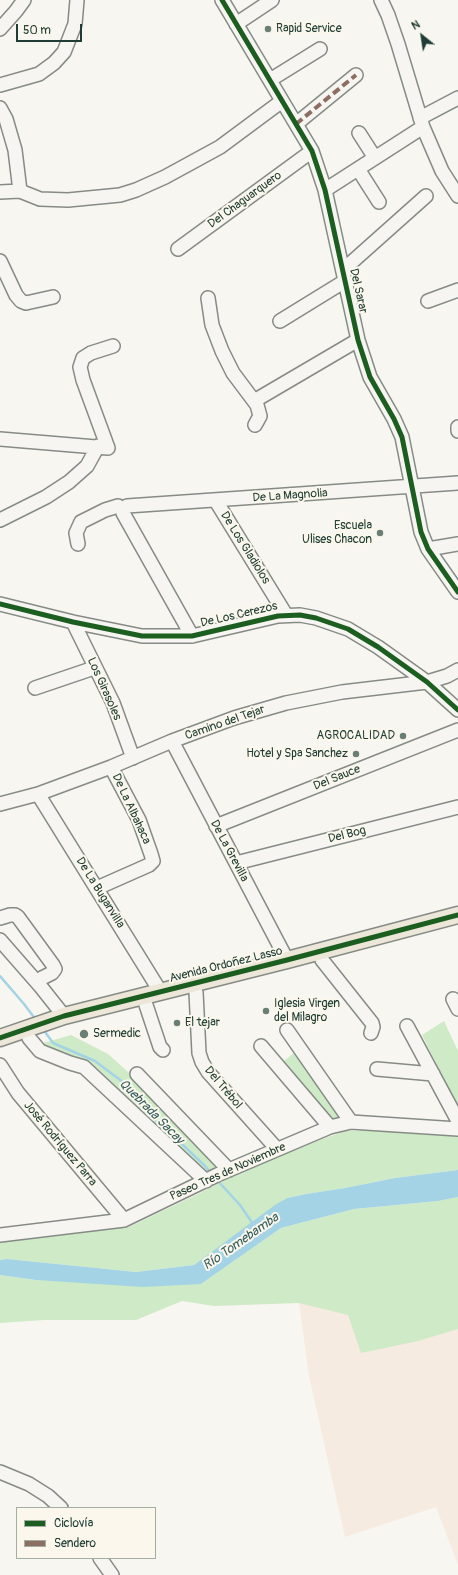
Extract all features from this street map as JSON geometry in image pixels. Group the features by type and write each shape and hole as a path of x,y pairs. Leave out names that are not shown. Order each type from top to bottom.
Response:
{"main road":[{"name":"Avenida Ordoñez Lasso","path":"0,1048 26,1034 60,1021 160,991 287,960 458,915"},
{"name":"Avenida Ordoñez Lasso","path":"60,1021 146,1005 458,926"},
{"name":"Avenida Ordoñez Lasso","path":"0,1038 26,1034"}],"street":[{"path":"0,29 24,0"},
{"path":"0,85 39,74 54,64 64,52 75,24 77,0"},
{"name":"Del Sarar","path":"222,0 312,151 325,190 358,340 370,377 402,437 421,532 428,549 458,592"},
{"path":"236,24 272,0"},
{"path":"380,0 398,44 422,122 442,170 458,196"},
{"path":"270,80 320,49"},
{"path":"296,124 356,75"},
{"path":"325,190 375,158 422,122 458,98"},
{"path":"0,192 20,191 40,199 68,200 120,195 136,190 165,177 220,147 282,102"},
{"path":"0,108 6,119 15,150 20,191"},
{"path":"359,133 375,158"},
{"name":"Del Chaguarquero","path":"178,249 312,151"},
{"path":"358,169 379,202"},
{"path":"280,321 344,275 426,196"},
{"path":"0,261 16,295 21,301 26,303 53,297"},
{"path":"428,301 458,290"},
{"path":"208,298 212,325 222,351 234,373 257,405 260,416 255,425"},
{"path":"254,401 358,340"},
{"path":"103,447 80,367 83,358 91,353 113,346"},
{"path":"458,427 458,432"},
{"path":"0,439 103,447"},
{"path":"0,520 46,497 68,482 87,466 103,447"},
{"name":"De La Magnolia","path":"78,544 76,533 81,522 105,510 118,506 124,509 127,506 458,483"},
{"name":"De Los Gladiolos","path":"216,501 286,615"},
{"path":"124,509 123,513 192,636"},
{"path":"428,549 458,544"},
{"name":"De Los Cerezos","path":"0,604 73,622 142,636 192,636 286,615 316,618 348,630 378,647 427,682 458,710"},
{"name":"Los Girasoles","path":"73,622 94,668 113,703 133,758"},
{"path":"34,688 94,668"},
{"name":"Camino del Tejar","path":"0,804 38,794 112,767 234,718 286,703 342,692 427,682 447,676 458,670"},
{"name":"Del Sauce","path":"216,826 458,730"},
{"name":"De La Grevilla","path":"172,742 287,960"},
{"name":"De La Albahaca","path":"97,888 149,865 153,861 139,820 112,767"},
{"name":"De La Buganvilla","path":"38,794 160,991"},
{"name":"Del Bog","path":"236,863 458,807"},
{"path":"0,918 10,915 15,915 18,917 54,965 55,969 52,973 36,981"},
{"path":"0,940 36,981 60,1021"},
{"path":"322,960 372,1023 373,1027 371,1033"},
{"name":"Del Trébol","path":"196,992 199,1053 202,1062 208,1072 277,1149"},
{"path":"146,1005 160,1048 163,1050"},
{"path":"407,1026 458,1121"},
{"path":"287,1030 351,1122"},
{"path":"26,1034 40,1052 70,1064 84,1067 216,1176"},
{"path":"261,1046 330,1127"},
{"name":"José Rodríguez Parra","path":"0,1065 18,1093 124,1220"},
{"path":"377,1069 433,1074"},
{"path":"137,1074 216,1176"},
{"name":"Paseo Tres de Noviembre","path":"0,1235 124,1220 277,1149 330,1127 351,1122 458,1129"},
{"path":"0,1472 29,1484 48,1496 60,1507"},
{"path":"101,1559 112,1575"}],"shaded area":[{"path":"458,1197 458,1565 436,1507 345,1537 309,1376 299,1303 438,1201"}],"green space":[{"path":"444,1021 458,1051 458,1108 422,1035"},
{"path":"71,1035 108,1054 137,1080 219,1166 212,1172 203,1173 133,1105 40,1044"},
{"path":"300,1048 349,1107 356,1119 326,1122 279,1065"},
{"path":"371,1130 458,1136 458,1170 395,1178 287,1198 194,1265 136,1272 7,1259 0,1260 0,1242 82,1230 129,1227 236,1174 328,1137 346,1131"},
{"path":"458,1197 458,1329 418,1341 361,1353 348,1315 299,1303 214,1306 182,1301 136,1320 44,1320 0,1323 0,1275 36,1280 201,1284 281,1228 354,1209 438,1201"}],"water":[{"name":"Río Tomebamba","path":"458,1170 458,1197 438,1201 354,1209 281,1228 201,1284 143,1287 36,1280 0,1275 0,1260 7,1259 136,1272 194,1265 275,1205 287,1198 395,1178"}],"waterway":[{"name":"Quebrada Sacay","path":"0,976 36,1020"},
{"name":"Quebrada Sacay","path":"43,1029 53,1043 95,1061 132,1089 150,1114 211,1173"},
{"name":"Quebrada Sacay","path":"217,1180 240,1205 253,1224"}],"marked path":[{"path":"296,124 356,75"}],"cycle path":[{"path":"222,0 312,151 325,190 358,340 370,377 394,419 402,437 421,532 428,549 458,592"},
{"path":"0,604 73,622 142,636 192,636 278,616 300,615 316,618 348,629 378,647 427,682 458,710"},
{"path":"0,1038 64,1016 458,915"}],"place":[{"name":"Rapid Service","path":"268,29"},
{"name":"Escuela Ulises Chacon","path":"380,533"},
{"name":"AGROCALIDAD","path":"403,736"},
{"name":"Hotel y Spa Sanchez","path":"356,754"},
{"name":"Iglesia Virgen del Milagro","path":"266,1011"},
{"name":"El tejar","path":"177,1023"},
{"name":"Sermedic","path":"84,1034"}]}
